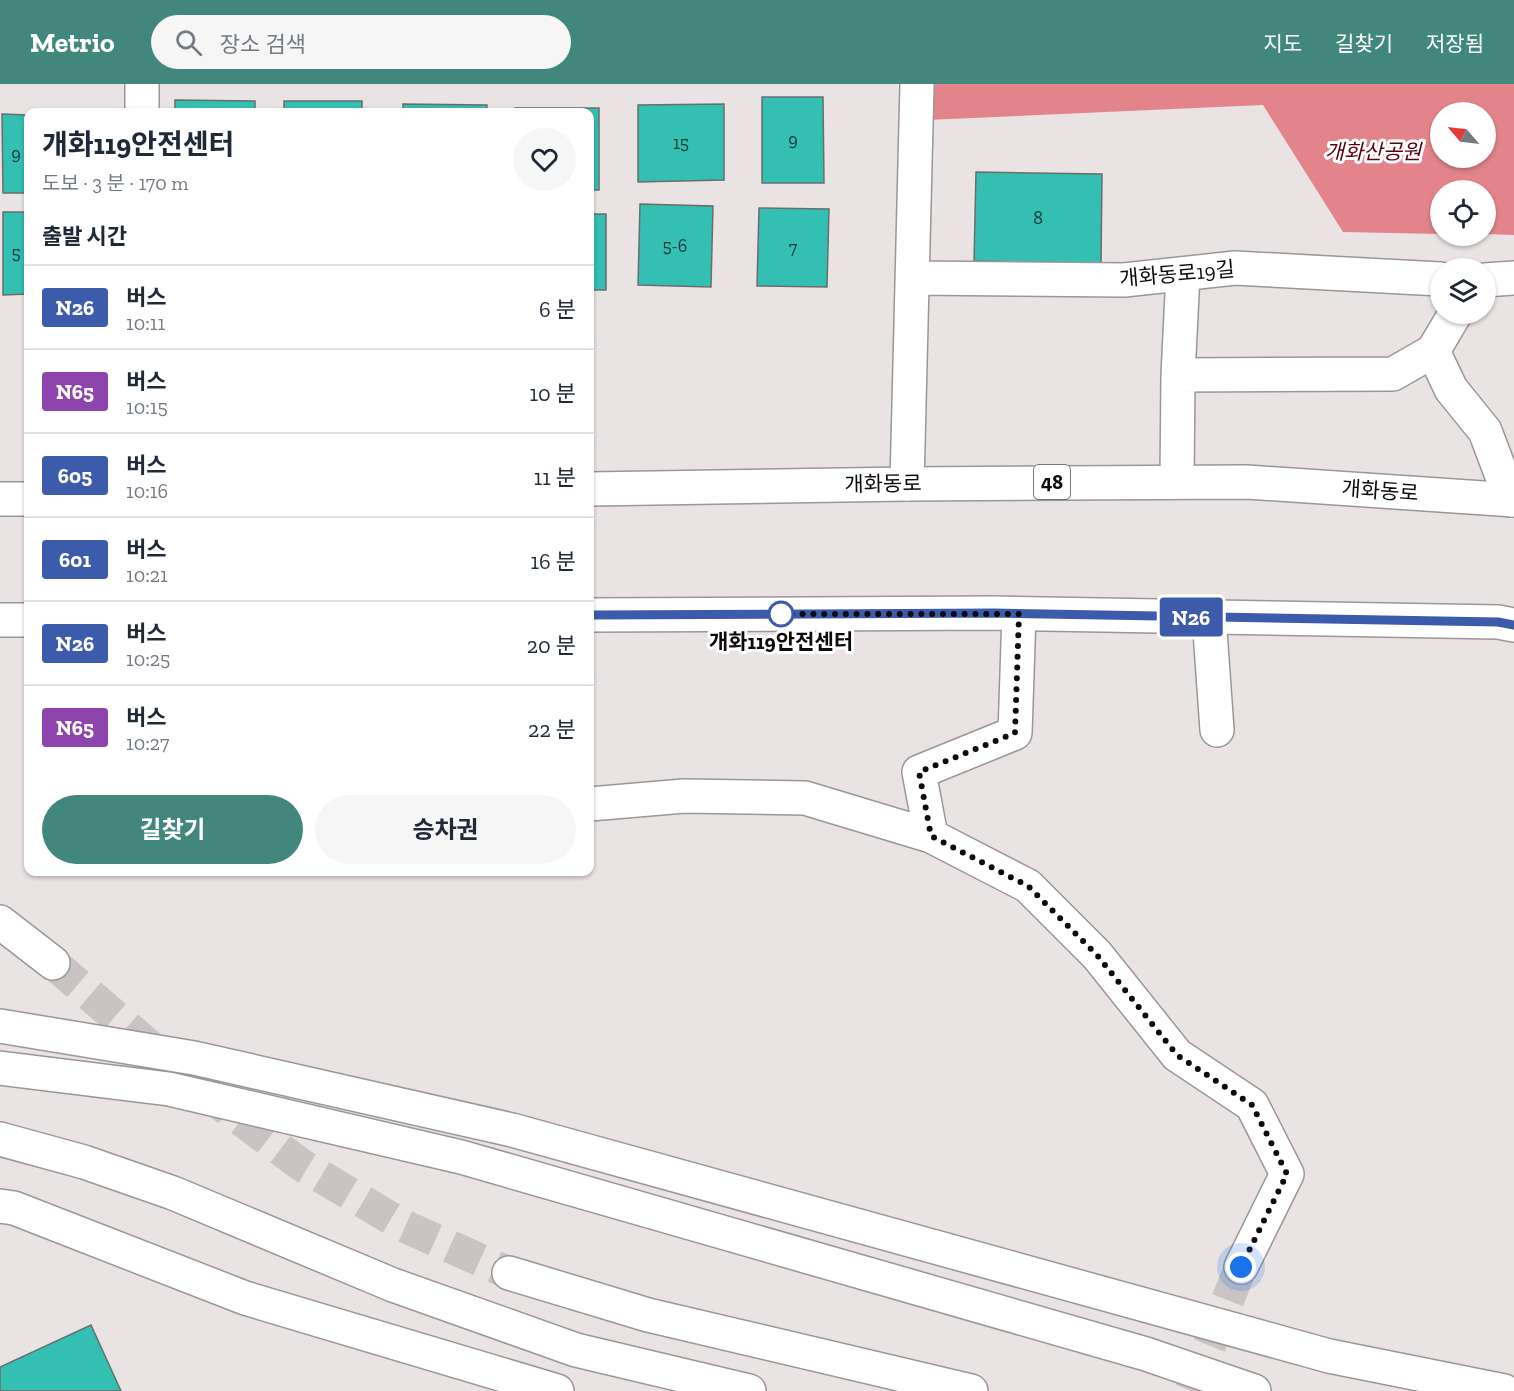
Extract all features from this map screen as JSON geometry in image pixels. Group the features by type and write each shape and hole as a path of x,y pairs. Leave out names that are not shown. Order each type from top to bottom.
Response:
{"main road":[{"path":"142,84 142,108"},
{"path":"907,484 914,278 917,84"},
{"name":"개화동로19길","path":"914,278 1124,280 1235,268 1430,278"},
{"path":"1177,481 1178,375 1183,274"},
{"path":"1496,279 1514,278"},
{"path":"1178,375 1393,374 1433,351 1449,324"},
{"name":"개화동로","path":"594,489 1177,481 1247,482 1513,500 1485,431 1451,389 1433,351"},
{"path":"0,499 24,498"},
{"path":"594,615 1019,614 1514,624"},
{"path":"931,836 919,772 1015,733 1019,614"},
{"path":"1209,617 1217,730"},
{"path":"0,620 24,620"},
{"path":"594,804 684,796 805,798 931,836 1028,886 1097,955 1177,1055 1252,1105 1287,1174 1241,1267"},
{"path":"0,922 53,963"},
{"path":"0,1026 194,1058 512,1130 1329,1356 1504,1391"},
{"path":"0,1068 169,1089 461,1158 1146,1354 1254,1391"},
{"path":"0,1139 84,1162 173,1193 393,1285 576,1350 749,1391"},
{"path":"0,1206 14,1208 244,1298 557,1391"},
{"path":"509,1274 648,1315 970,1391"}],"green space":[{"name":"개화산공원","path":"920,84 1514,84 1514,235 1496,234 1496,180 1430,180 1430,234 1343,232 1263,105 927,120"}],"building":[{"path":"762,97 823,97 824,183 762,183"},
{"path":"175,100 255,101 255,108 175,108"},
{"path":"284,101 362,101 362,108 284,108"},
{"path":"403,104 487,105 487,108 403,108"},
{"path":"724,104 724,180 638,182 638,105"},
{"path":"594,108 599,108 599,190 594,190"},
{"path":"2,114 24,115 24,193 3,193"},
{"path":"976,172 1102,174 1101,264 974,261"},
{"path":"640,204 713,206 711,287 638,285"},
{"path":"759,208 829,209 827,287 757,286"},
{"path":"3,212 24,212 24,294 3,295"},
{"path":"594,214 606,214 606,290 594,290"},
{"path":"91,1325 121,1391 0,1391 0,1367"}],"tunnel":[{"path":"53,963 191,1082 300,1164 402,1225 509,1273"},
{"path":"1191,1391 1241,1267"}],"bus line":[{"name":"N26","path":"594,615 994,613 1498,622 1514,625"}],"place":[{"name":"개화119안전센터","path":"781,614"}],"route":[{"path":"781,614 1019,614 1015,733 919,772 931,836 1028,886 1097,955 1177,1055 1252,1105 1287,1174 1241,1267"}]}
